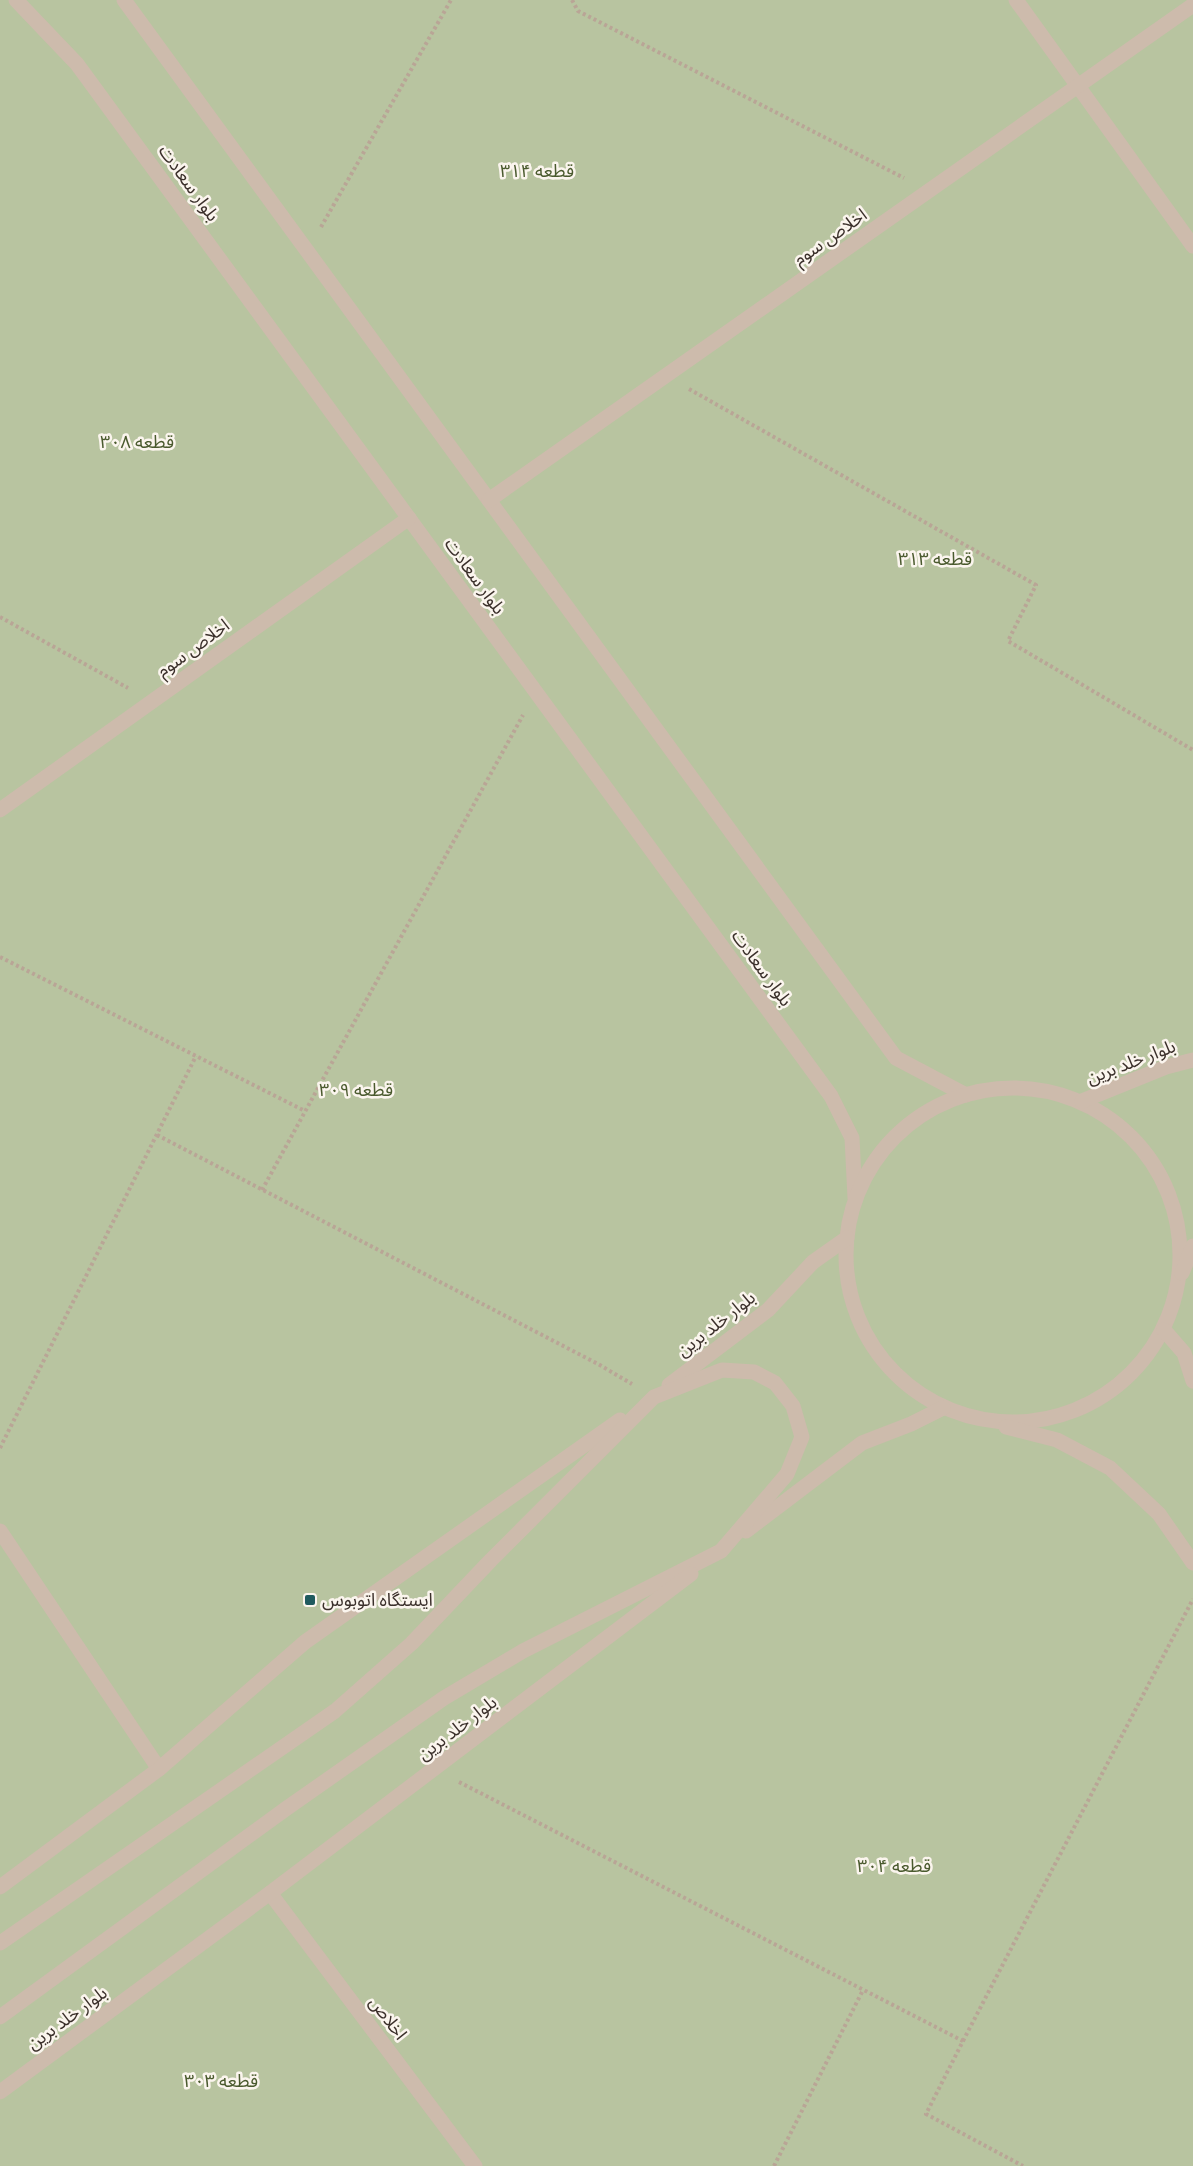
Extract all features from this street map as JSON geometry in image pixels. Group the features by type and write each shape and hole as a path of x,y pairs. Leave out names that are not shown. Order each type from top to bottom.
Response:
{"street":[{"name":"بلوار سعادت","path":"16,0 77,64 831,1096 852,1138 855,1198"},
{"path":"124,0 896,1058 966,1095"},
{"path":"1016,0 1193,246"},
{"name":"اخلاص سوم","path":"489,500 1193,5"},
{"name":"اخلاص سوم","path":"0,810 409,518"},
{"name":"بلوار خلد برین","path":"1082,1101 1166,1067 1193,1060"},
{"path":"1179,1278 1179,1224 1161,1173 1127,1131 1082,1101 1031,1087 986,1088 943,1102 906,1125 876,1158 855,1198 847,1238 848,1280 859,1320 879,1356 908,1386 943,1408 1057,1440 1110,1468 1159,1514 1193,1563"},
{"name":"بلوار خلد برین","path":"0,1887 159,1770 305,1642 654,1397 768,1310 813,1262 847,1238"},
{"path":"982,1420 1036,1422 1089,1406 1132,1374 1164,1330 1179,1278 1193,1246"},
{"path":"1164,1330 1184,1353 1193,1381"},
{"path":"0,1943 335,1711 412,1643 654,1397 722,1370 754,1372 775,1383 793,1406 802,1437 788,1474 721,1551 524,1651 444,1698 296,1801 0,2017"},
{"name":"بلوار خلد برین","path":"0,2092 270,1893 862,1443 911,1424 943,1408"},
{"path":"0,1531 159,1770"},
{"name":"اخلاص","path":"270,1893 475,2166"}],"path":[{"path":"307,251 451,0"},
{"path":"572,0 578,11 929,191"},
{"path":"665,375 1035,585 1008,641 1193,750"},
{"path":"0,618 152,702"},
{"path":"262,1190 528,707 532,686"},
{"path":"0,957 305,1111"},
{"path":"0,1448 196,1056"},
{"path":"157,1135 598,1364 654,1397"},
{"path":"1023,2166 926,2114 1193,1599"},
{"path":"434,1769 963,2041"},
{"path":"774,2166 864,1990"}],"green space":[{"path":"0,0 1193,0 1193,2166 0,2166"}],"place":[{"name":"ایستگاه اتوبوس","path":"310,1600"}],"park label":[{"name":"قطعه ۳۱۴","path":"537,171"},
{"name":"قطعه ۳۰۸","path":"137,442"},
{"name":"قطعه ۳۱۳","path":"935,559"},
{"name":"قطعه ۳۰۹","path":"356,1090"},
{"name":"قطعه ۳۰۴","path":"894,1866"},
{"name":"قطعه ۳۰۳","path":"221,2081"}]}
